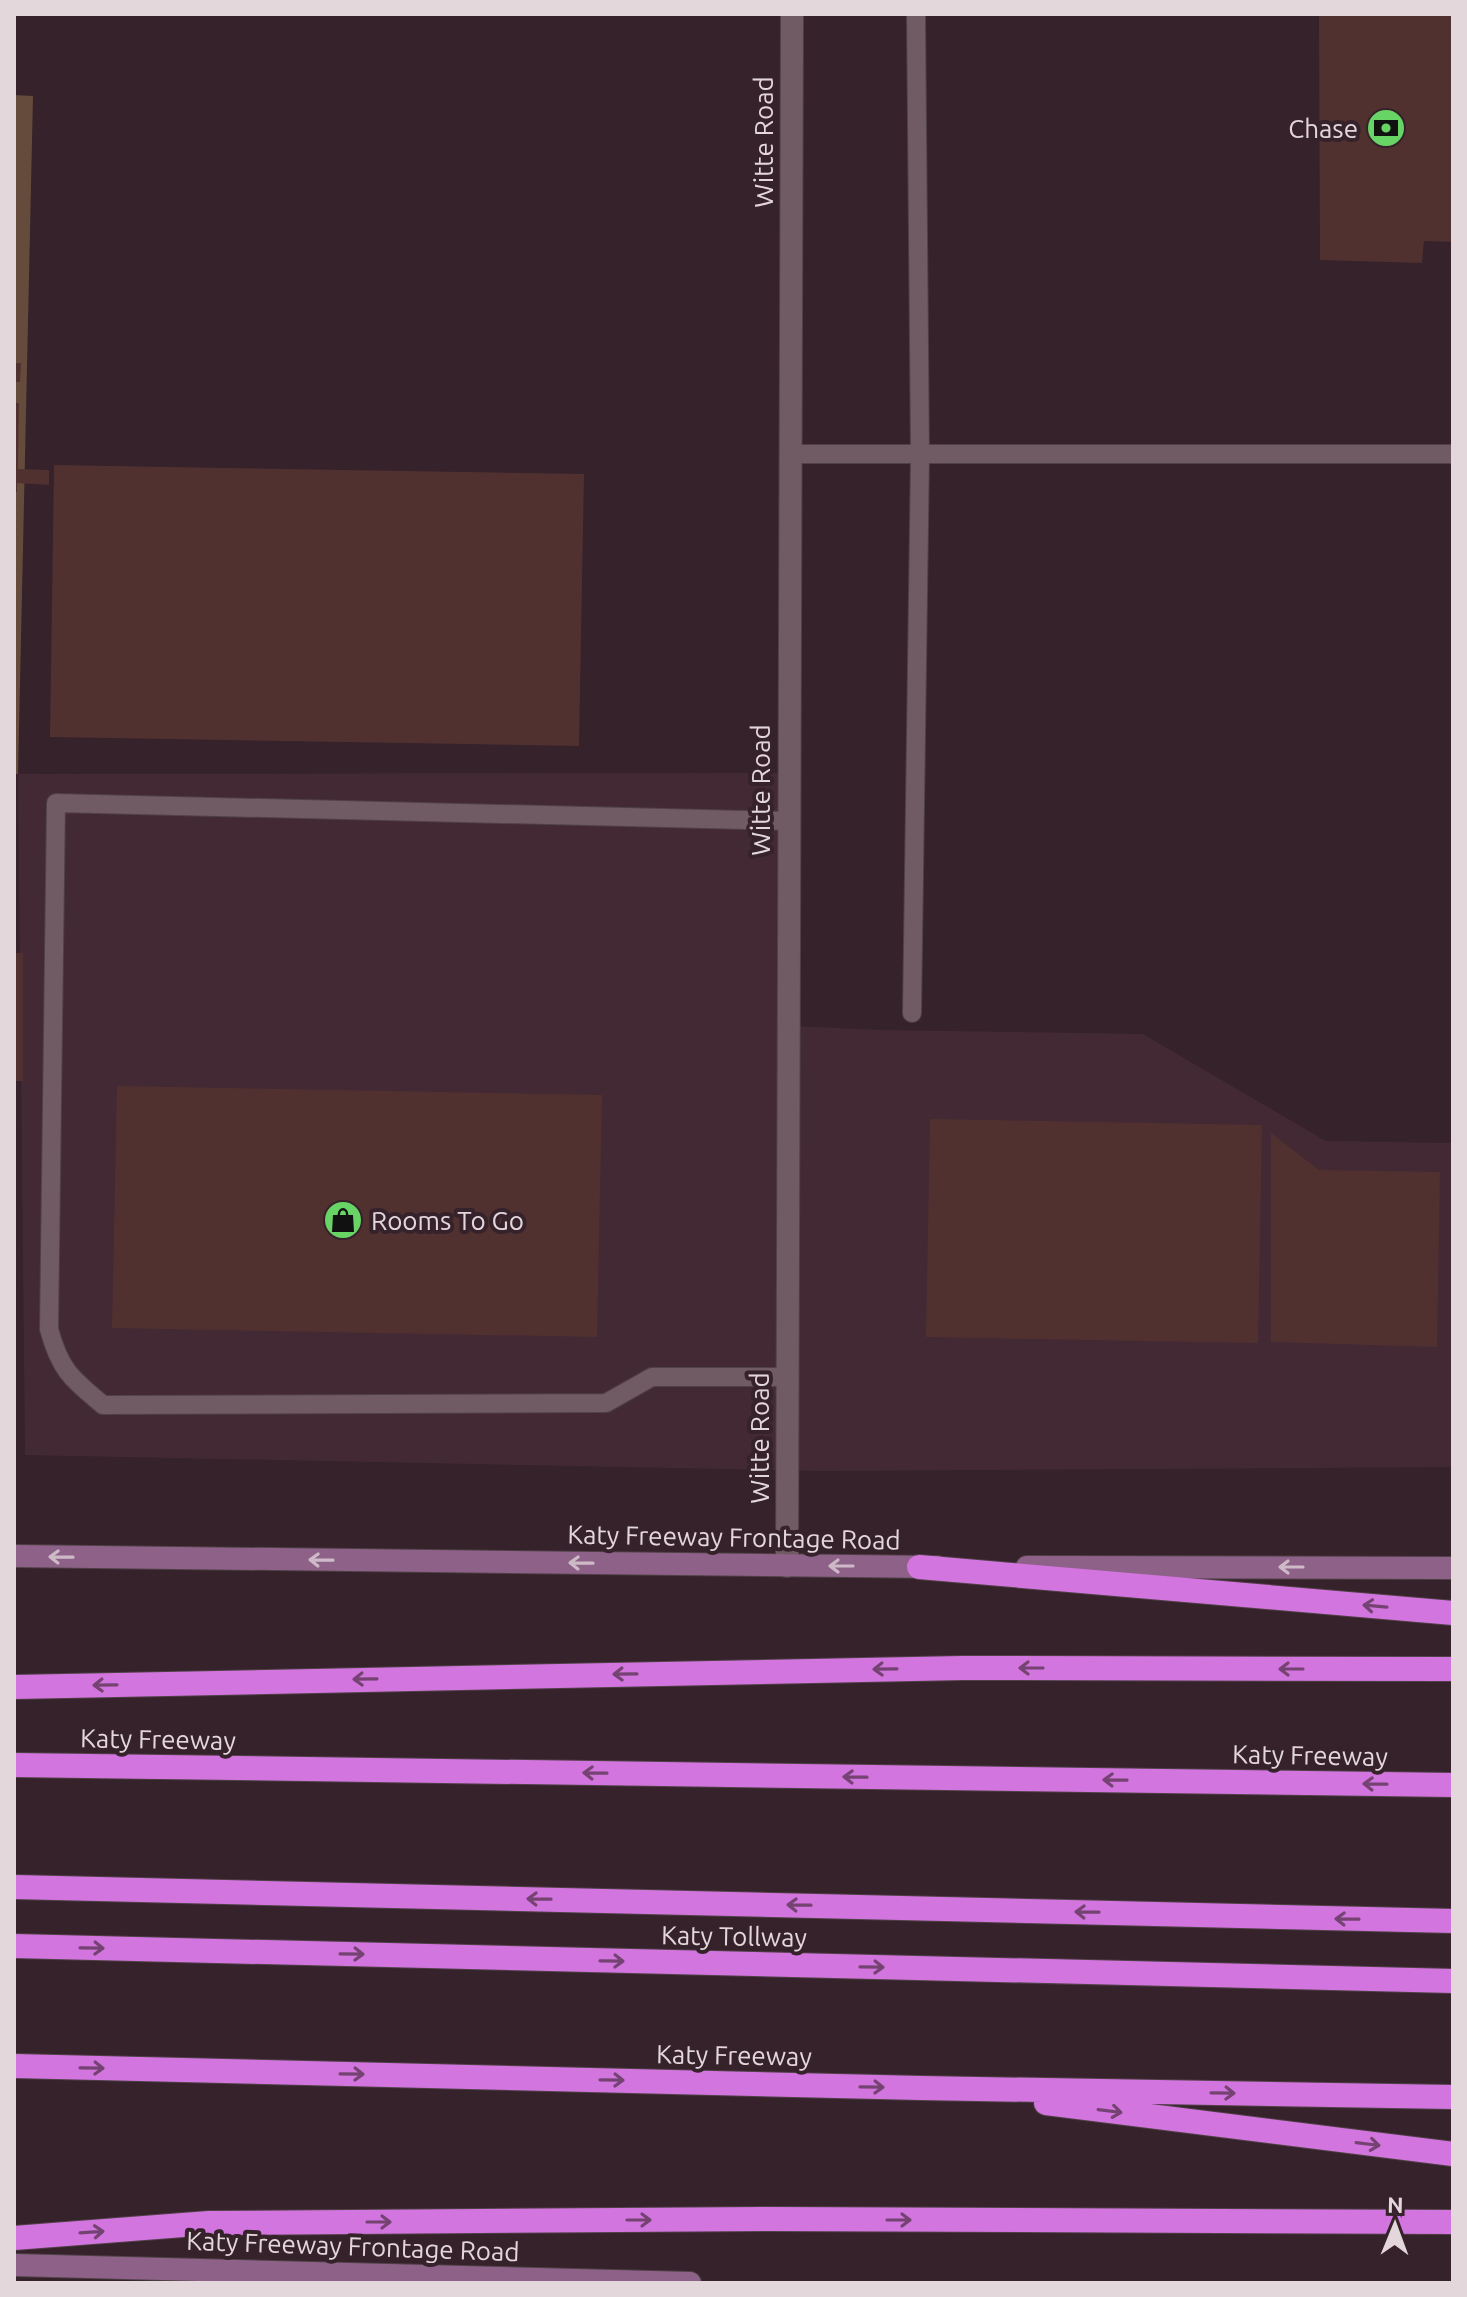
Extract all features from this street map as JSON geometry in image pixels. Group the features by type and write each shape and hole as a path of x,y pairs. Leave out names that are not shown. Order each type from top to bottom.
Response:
{"highway":[{"path":"919,1567 1453,1613"},
{"path":"14,1687 963,1668 1453,1669"},
{"name":"Katy Freeway","path":"14,1765 1453,1785"},
{"name":"Katy Tollway","path":"14,1887 1453,1921"},
{"path":"1390,1920 1453,1915"},
{"name":"Katy Tollway","path":"14,1946 1453,1981"},
{"name":"Katy Freeway","path":"14,2066 921,2088 1453,2097"},
{"path":"921,2088 1453,2154"},
{"path":"14,2238 209,2223 767,2219 1453,2222"}],"main road":[{"name":"Katy Freeway Frontage Road","path":"14,1556 787,1566 1453,1568"},
{"name":"Katy Freeway Frontage Road","path":"14,2265 690,2283"}],"street":[{"name":"Witte Road","path":"787,1566 792,14"}],"lane":[{"path":"912,1013 920,455 916,14"},
{"path":"789,454 1453,454"},
{"path":"787,1377 652,1377 606,1403 103,1405 72,1379 57,1357 49,1329 56,803 788,821"}],"shaded area":[{"path":"14,95 33,96 18,774 14,774"},
{"path":"796,773 794,1026 1143,1034 1326,1141 1453,1143 1453,1467 823,1471 25,1455 18,774"}],"building":[{"name":"Chase","path":"1453,14 1453,242 1424,241 1422,263 1320,260 1319,15"},
{"path":"14,363 21,363 20,382 14,382"},
{"path":"14,403 19,403 18,469 49,470 49,485 17,483 17,492 14,492"},
{"path":"54,465 584,474 579,746 50,737"},
{"path":"14,953 23,953 23,1081 14,1081"},
{"path":"117,1086 602,1095 597,1337 112,1328"},
{"path":"930,1119 1262,1125 1258,1343 926,1337"},
{"path":"1271,1133 1319,1170 1440,1172 1437,1347 1271,1342"}],"place":[{"name":"Chase","path":"1386,128"},
{"name":"Rooms To Go","path":"343,1220"}]}
